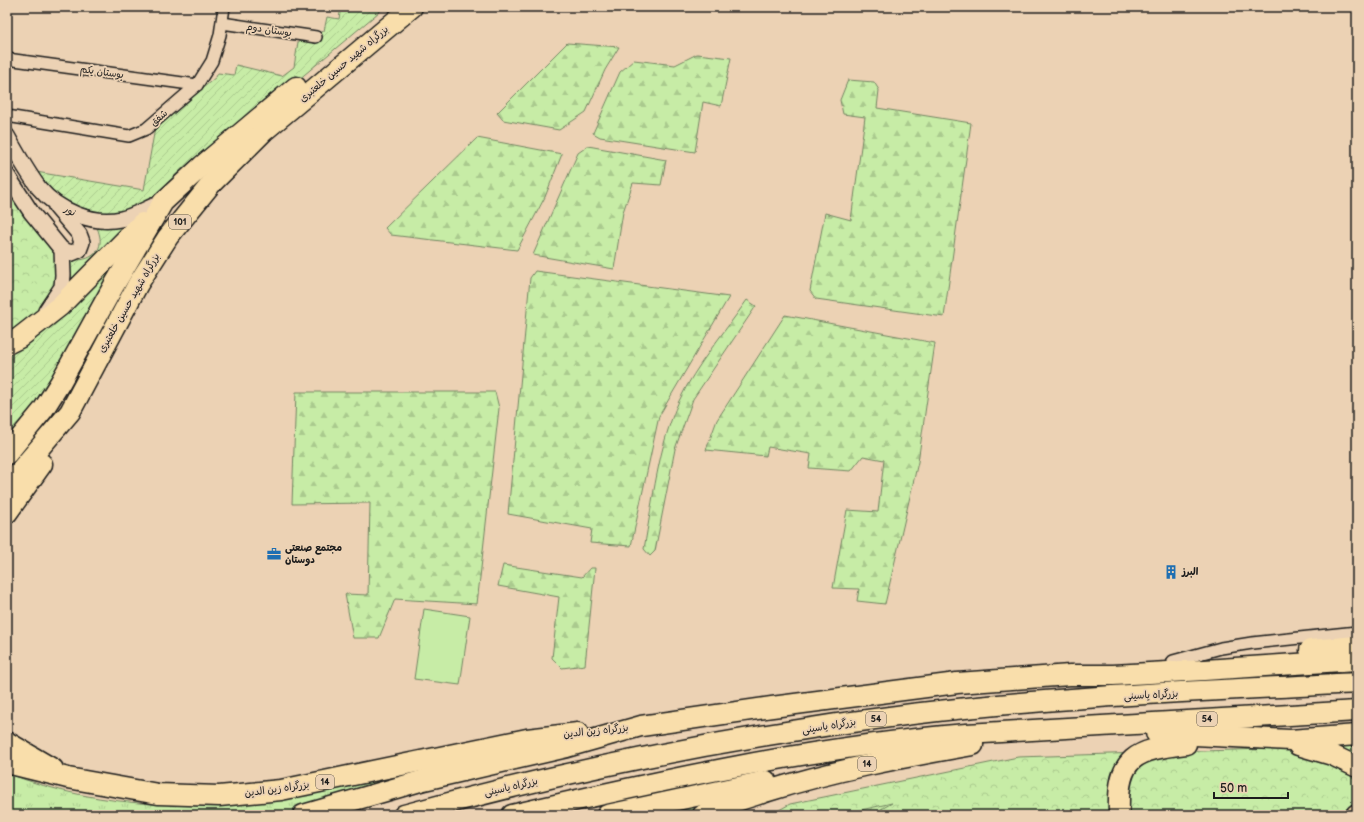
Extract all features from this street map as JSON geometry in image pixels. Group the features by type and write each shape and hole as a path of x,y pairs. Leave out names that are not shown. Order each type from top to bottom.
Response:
{"highway":[{"name":"بزرگراه شهید حسین خلعتبری","path":"7,454 43,410 60,383 113,287 163,202 255,120 393,7"},
{"name":"بزرگراه شهید حسین خلعتبری","path":"7,486 70,412 138,284 168,237 211,184 264,131 412,7"},
{"path":"7,344 33,328 60,306 163,202"},
{"path":"7,513 48,457 70,412"},
{"path":"1070,675 1114,667 1173,661 1357,646"},
{"path":"303,815 404,786 567,747 642,726 957,683 1070,675 1113,675 1357,660"},
{"name":"بزرگراه یاسینی","path":"404,815 559,775 732,742 843,723 1037,701 1357,683"},
{"name":"54","path":"512,815 686,776 822,750 902,739 1357,710"},
{"name":"بزرگراه زین الدین","path":"7,763 68,778 158,794 219,796 273,791 346,778 527,739 642,726"},
{"path":"1056,728 1275,739 1357,740"},
{"name":"14","path":"703,815 777,788 871,763 986,742 1035,730"},
{"path":"1312,739 1357,735"},
{"path":"1121,814 1120,780 1122,772 1135,757 1153,748 1237,737"},
{"path":"1275,739 1324,752 1357,768"},
{"path":"7,742 68,778"},
{"path":"607,815 705,793 810,772 871,763"}],"main road":[{"name":"نور","path":"7,136 40,189 66,209 77,215 93,220 121,219 163,202"},
{"path":"7,175 31,212 62,250 72,253 79,250 82,242 79,234 40,189"},
{"path":"33,328 62,287 62,250"}],"street":[{"name":"شفق","path":"7,116 129,136 146,129 197,85 212,61 222,23 224,7"},
{"name":"بوستان دوم","path":"222,23 316,36"},
{"name":"بوستان یکم","path":"7,59 197,85"},
{"path":"1173,661 1221,648 1252,643 1357,632"}],"green space":[{"path":"341,7 385,7 161,195 134,211 90,216 51,193 36,172 144,190 155,128 216,77 218,73 234,75 236,65 282,76 294,67 298,42 324,31 327,17 339,19"},
{"path":"567,43 619,47 605,70 586,112 559,130 503,120 497,113"},
{"path":"697,54 731,58 721,106 703,102 695,152 600,137 593,133 620,72 634,60 675,65"},
{"path":"848,80 874,82 879,90 877,108 971,123 944,317 816,299 810,291 825,213 851,220 865,117 843,114 840,100"},
{"path":"477,138 562,154 545,197 517,250 391,235 385,228"},
{"path":"588,146 666,160 661,185 633,183 623,212 614,269 533,255 578,153"},
{"path":"7,190 56,256 58,281 42,310 7,340"},
{"path":"130,221 58,302 67,257 82,260 92,256 96,252 99,248 100,241 96,225"},
{"path":"129,242 42,397 7,444 7,348"},
{"path":"535,271 729,297 659,416 631,546 590,543 592,529 508,514 530,278"},
{"path":"747,300 756,306 693,399 675,449 655,551 650,556 644,549 661,455 672,419 679,401 694,375"},
{"path":"785,315 935,343 918,462 885,604 857,601 859,589 833,588 847,510 878,512 884,460 863,456 851,471 809,468 811,454 768,447 766,456 706,450 717,420"},
{"path":"296,392 495,392 499,408 477,604 395,599 379,638 353,638 345,594 368,595 370,503 292,504"},
{"path":"503,565 582,577 590,568 595,568 585,665 562,668 552,658 559,597 498,586"},
{"path":"424,609 470,616 460,685 414,679"},
{"path":"542,744 279,815 7,815 7,773 43,786 80,795 118,801 194,805 232,803 270,800 333,790 426,768"},
{"path":"1357,746 1357,815 770,815 790,804 1018,757"},
{"path":"1357,746 1357,763 1324,747"},
{"path":"714,803 683,815 631,815"},
{"path":"892,803 871,815 839,815"}],"place":[{"name":"مجتمع صنعتی دوستان","path":"274,554"},
{"name":"البرز","path":"1171,572"}]}
